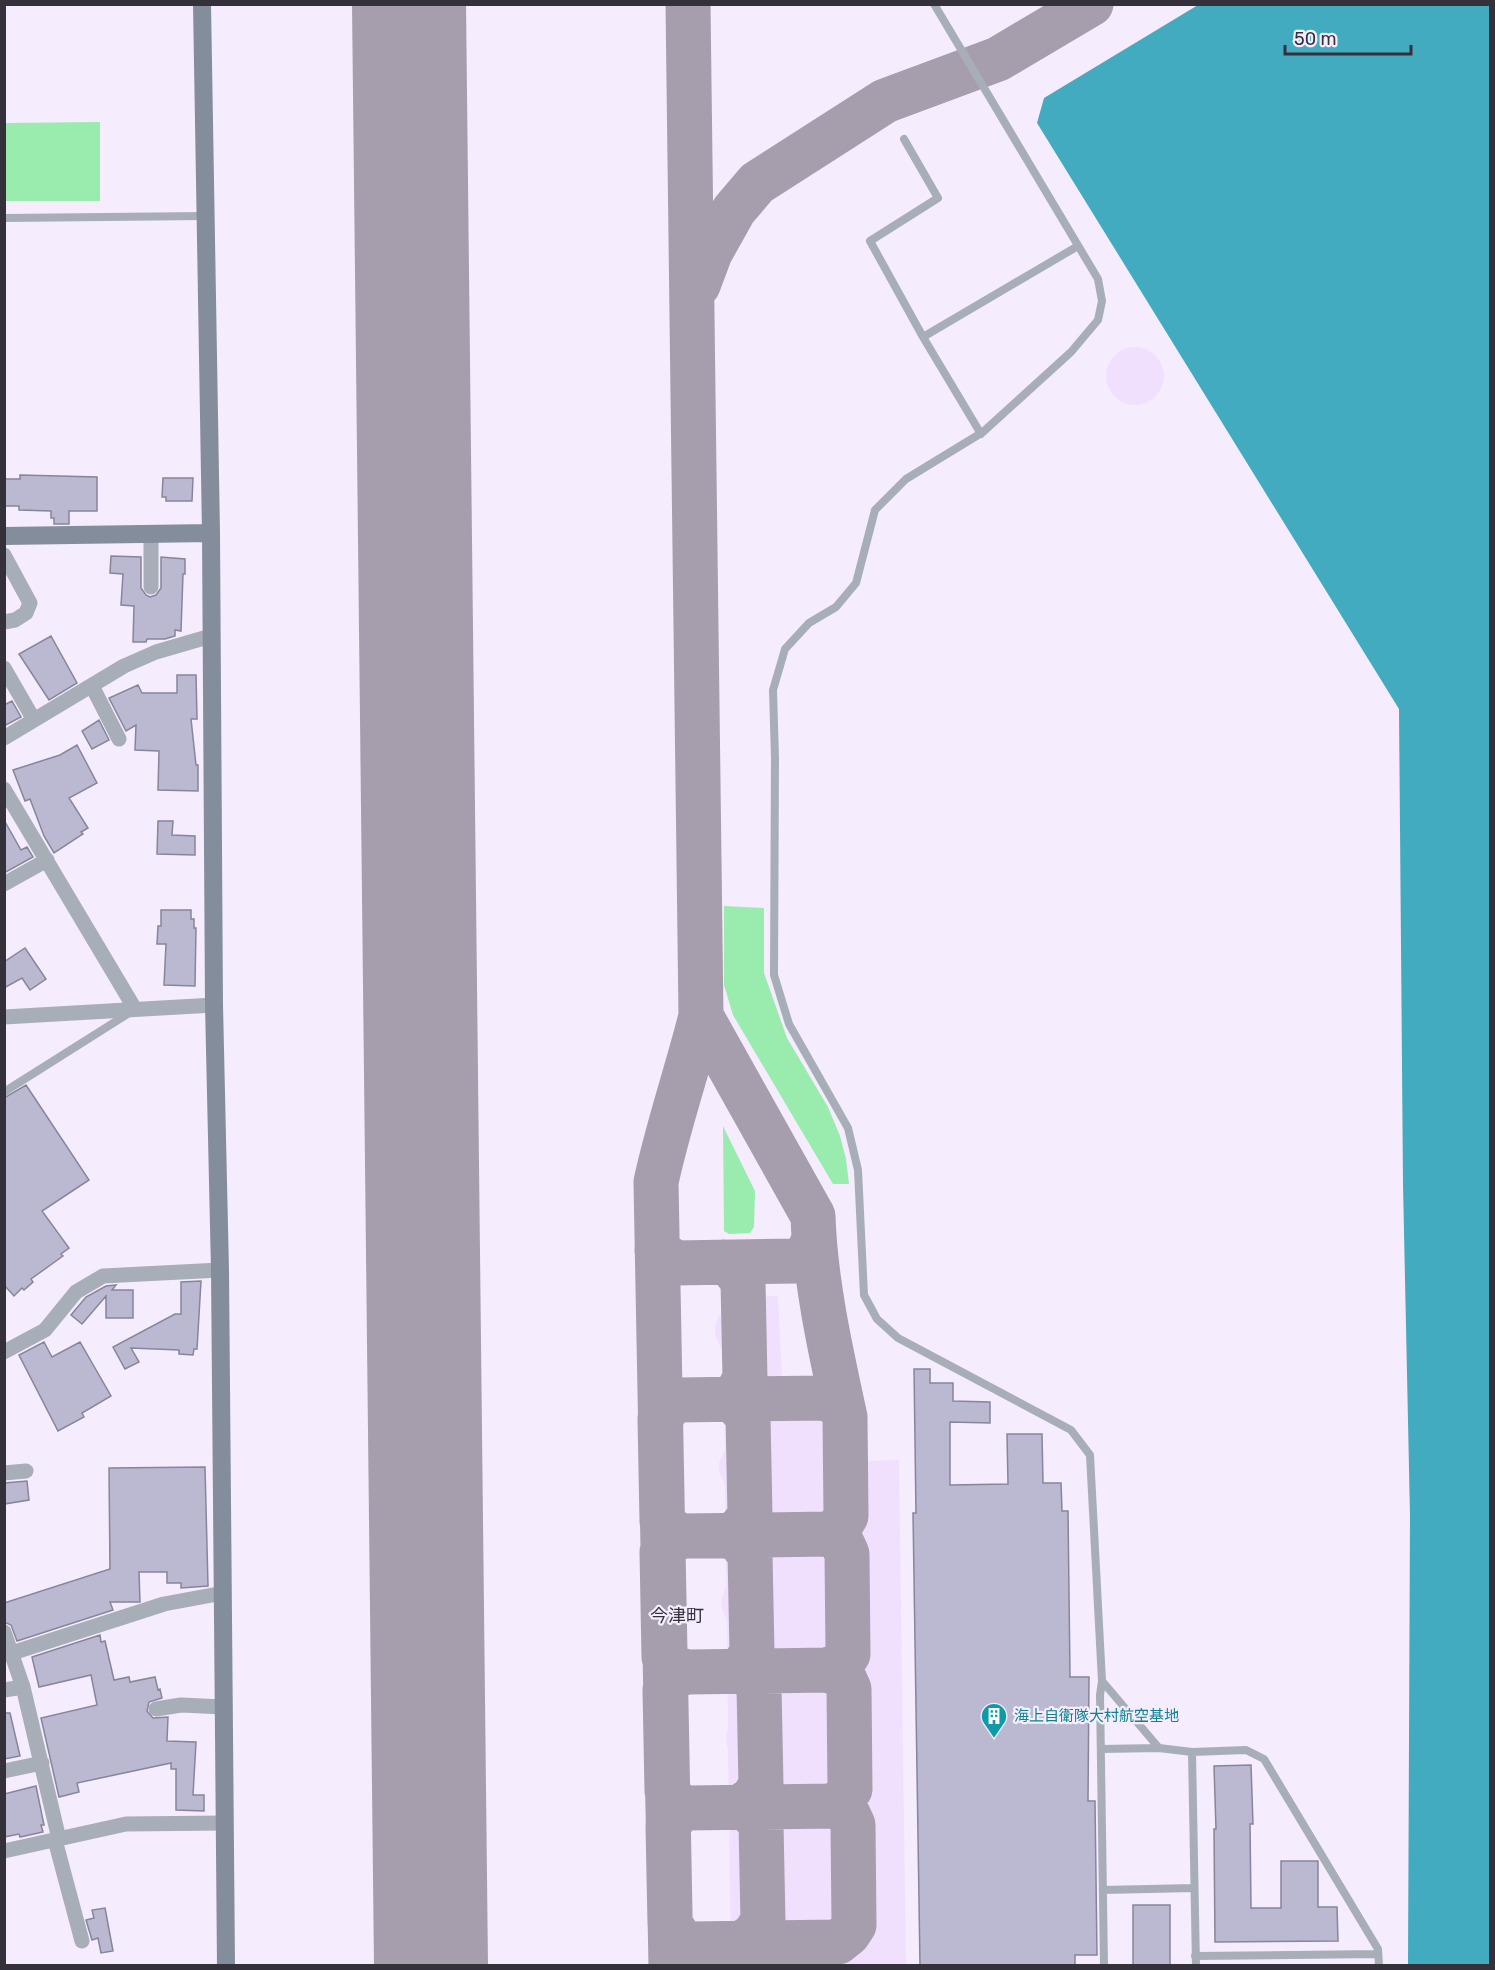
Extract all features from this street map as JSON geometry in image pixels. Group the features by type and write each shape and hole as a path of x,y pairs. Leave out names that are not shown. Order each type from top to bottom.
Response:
{"street":[{"path":"202,4 211,533 214,1005 220,1270 226,1965"},
{"path":"4,536 211,533"},
{"path":"151,534 151,587"},
{"path":"4,555 30,603 26,613 15,620 4,622"},
{"path":"4,738 124,666 156,652 211,636"},
{"path":"4,668 34,720"},
{"path":"92,686 119,739"},
{"path":"4,789 10,809 47,860 135,1009"},
{"path":"4,884 47,860"},
{"path":"4,1017 214,1005"},
{"path":"4,1352 45,1330 76,1292 103,1276 220,1270"},
{"path":"4,1473 26,1471"},
{"path":"12,1653 164,1604 223,1593"},
{"path":"4,1632 23,1687 82,1941"},
{"path":"4,1690 23,1687"},
{"path":"156,1709 181,1705 224,1707"},
{"path":"4,1771 42,1763"},
{"path":"4,1851 126,1824 225,1823"}],"lane":[{"path":"934,4 1098,279 1102,301 1098,320 1071,352 981,434 906,479 875,510 856,583 836,607 809,623 785,649 773,690 774,975 789,1024 848,1128 858,1170 864,1295 877,1319 898,1338 1071,1430 1090,1455 1102,1681 1100,1695 1104,1965"},
{"path":"904,139 938,198 870,241 923,337 981,434"},
{"path":"4,218 206,216"},
{"path":"923,337 1078,246"},
{"path":"4,1092 135,1009"},
{"path":"1102,1681 1159,1748"},
{"path":"1101,1749 1159,1748 1192,1752 1246,1750 1264,1759 1378,1949 1379,1965"},
{"path":"1192,1752 1196,1965"},
{"path":"1103,1890 1194,1888"},
{"path":"1195,1956 1378,1954"}],"shaded area":[{"path":"1135,347 1151,352 1159,360 1164,376 1159,392 1151,400 1135,405 1119,400 1111,392 1106,376 1111,360 1119,352"},
{"path":"778,1296 782,1376 857,1376 858,1443 863,1447 869,1461 899,1460 906,1965 731,1965 726,1737 728,1728 727,1620 721,1600 726,1587 725,1484 719,1472 719,1463 725,1450 723,1351 715,1336 715,1327 723,1311 723,1298"}],"green space":[{"path":"100,122 100,201 5,201 5,123"},
{"path":"724,906 764,908 764,973 787,1038 828,1107 840,1136 849,1184 833,1184 733,1015 724,985"},
{"path":"723,1126 755,1191 754,1227 750,1233 729,1234 724,1231"}],"water":[{"path":"1198,5 1490,5 1490,1965 1408,1965 1410,1516 1403,1184 1399,709 1037,123 1044,98"}],"building":[{"path":"20,475 97,477 97,511 69,511 69,524 54,524 51,511 19,510 19,506 4,506 4,479 20,479"},
{"path":"163,478 193,478 192,501 166,501 166,497 162,497"},
{"path":"111,556 141,557 141,588 150,597 156,595 161,588 161,557 185,559 181,631 175,630 175,636 165,639 133,642 134,606 121,605 123,574 110,573"},
{"path":"51,636 77,683 49,700 19,654"},
{"path":"177,675 196,675 197,719 191,719 196,765 198,765 198,791 158,790 159,751 135,750 136,725 126,731 109,698 138,685 142,693 177,693"},
{"path":"12,701 21,717 4,726 4,705"},
{"path":"99,720 109,740 92,749 82,731"},
{"path":"77,745 97,783 69,798 88,828 81,832 83,834 54,853 44,836 30,799 25,801 13,770 60,755"},
{"path":"4,820 21,850 27,847 33,857 4,873"},
{"path":"158,821 173,821 172,835 195,836 195,855 157,854"},
{"path":"161,910 191,910 191,919 194,919 194,928 196,928 195,986 164,985 166,944 157,944 158,926 161,926"},
{"path":"25,948 46,979 30,990 22,978 4,988 4,962"},
{"path":"26,1085 89,1180 42,1211 69,1248 61,1254 63,1256 31,1279 33,1282 14,1296 4,1285 4,1098"},
{"path":"201,1281 197,1349 194,1349 193,1355 179,1354 179,1350 131,1348 139,1362 125,1369 113,1347 175,1314 181,1314 181,1282"},
{"path":"116,1285 112,1290 133,1290 133,1318 106,1318 106,1296 82,1324 71,1315 86,1297 106,1286"},
{"path":"44,1342 52,1357 80,1342 111,1396 82,1413 84,1417 58,1431 19,1355"},
{"name":"海上自衛隊大村航空基地","path":"914,1369 930,1369 930,1383 953,1383 953,1401 990,1402 990,1423 950,1422 950,1485 1008,1484 1007,1434 1042,1434 1043,1483 1061,1483 1062,1511 1068,1511 1070,1677 1089,1677 1088,1801 1095,1801 1097,1955 1075,1955 1075,1965 920,1965 913,1513 916,1513"},
{"path":"205,1467 208,1586 181,1588 181,1583 167,1583 167,1572 139,1572 140,1602 110,1602 113,1610 17,1641 11,1625 4,1622 4,1603 110,1569 109,1468"},
{"path":"27,1481 29,1500 4,1504 4,1483"},
{"path":"100,1635 101,1642 105,1641 114,1680 129,1677 130,1682 155,1677 162,1698 149,1702 147,1711 153,1718 168,1717 167,1741 196,1742 193,1795 204,1795 204,1811 176,1810 176,1769 171,1769 171,1763 77,1783 79,1792 59,1797 41,1718 97,1705 91,1675 39,1687 32,1657"},
{"path":"4,1713 10,1713 20,1756 4,1759"},
{"path":"1251,1765 1253,1824 1250,1824 1251,1908 1281,1908 1281,1861 1318,1861 1318,1907 1337,1907 1338,1941 1215,1942 1214,1766"},
{"path":"36,1786 44,1825 41,1825 43,1832 20,1837 19,1834 4,1837 4,1794"},
{"path":"1133,1905 1170,1905 1170,1965 1133,1965"},
{"path":"105,1908 113,1951 101,1953 98,1938 92,1940 86,1920 94,1918 92,1910"}],"taxiway":[{"path":"671,1966 656,1182 701,1016 688,4"},
{"path":"698,285 710,253 734,210 757,183 885,101 998,59 1091,4"},
{"path":"701,1016 813,1216 820,1292 845,1417"},
{"path":"657,1250 675,1263 796,1261 808,1254 813,1241"},
{"path":"723,1262 733,1268 743,1281 745,1379 737,1393 727,1399"},
{"path":"824,1398 839,1404 845,1417 846,1516 840,1526 830,1534 682,1536 672,1531 662,1521 660,1419 670,1404 678,1400 824,1398"},
{"path":"727,1399 737,1404 748,1417 750,1515 741,1528 730,1536 740,1542 750,1554 752,1652 744,1666 738,1671 749,1674 759,1687 761,1785 753,1798 740,1807"},
{"path":"830,1534 841,1541 847,1554 848,1654 842,1663 828,1670 687,1672 674,1668 664,1657 662,1552 672,1541 682,1536 830,1534"},
{"path":"828,1670 843,1676 849,1689 850,1789 844,1798 834,1806 686,1808 676,1803 667,1791 665,1690 674,1676 687,1672 828,1670"},
{"path":"834,1806 847,1812 853,1825 854,1925 848,1934 838,1942 690,1944 680,1939 670,1924 668,1826 678,1812 686,1808 834,1806"},
{"path":"740,1807 750,1811 761,1824 763,1921 754,1935 742,1943"}],"runway":[{"path":"409,4 431,1966"}],"place":[{"name":"海上自衛隊大村航空基地","path":"994,1739"}],"district":[{"name":"今津町","path":"677,1616"}]}
